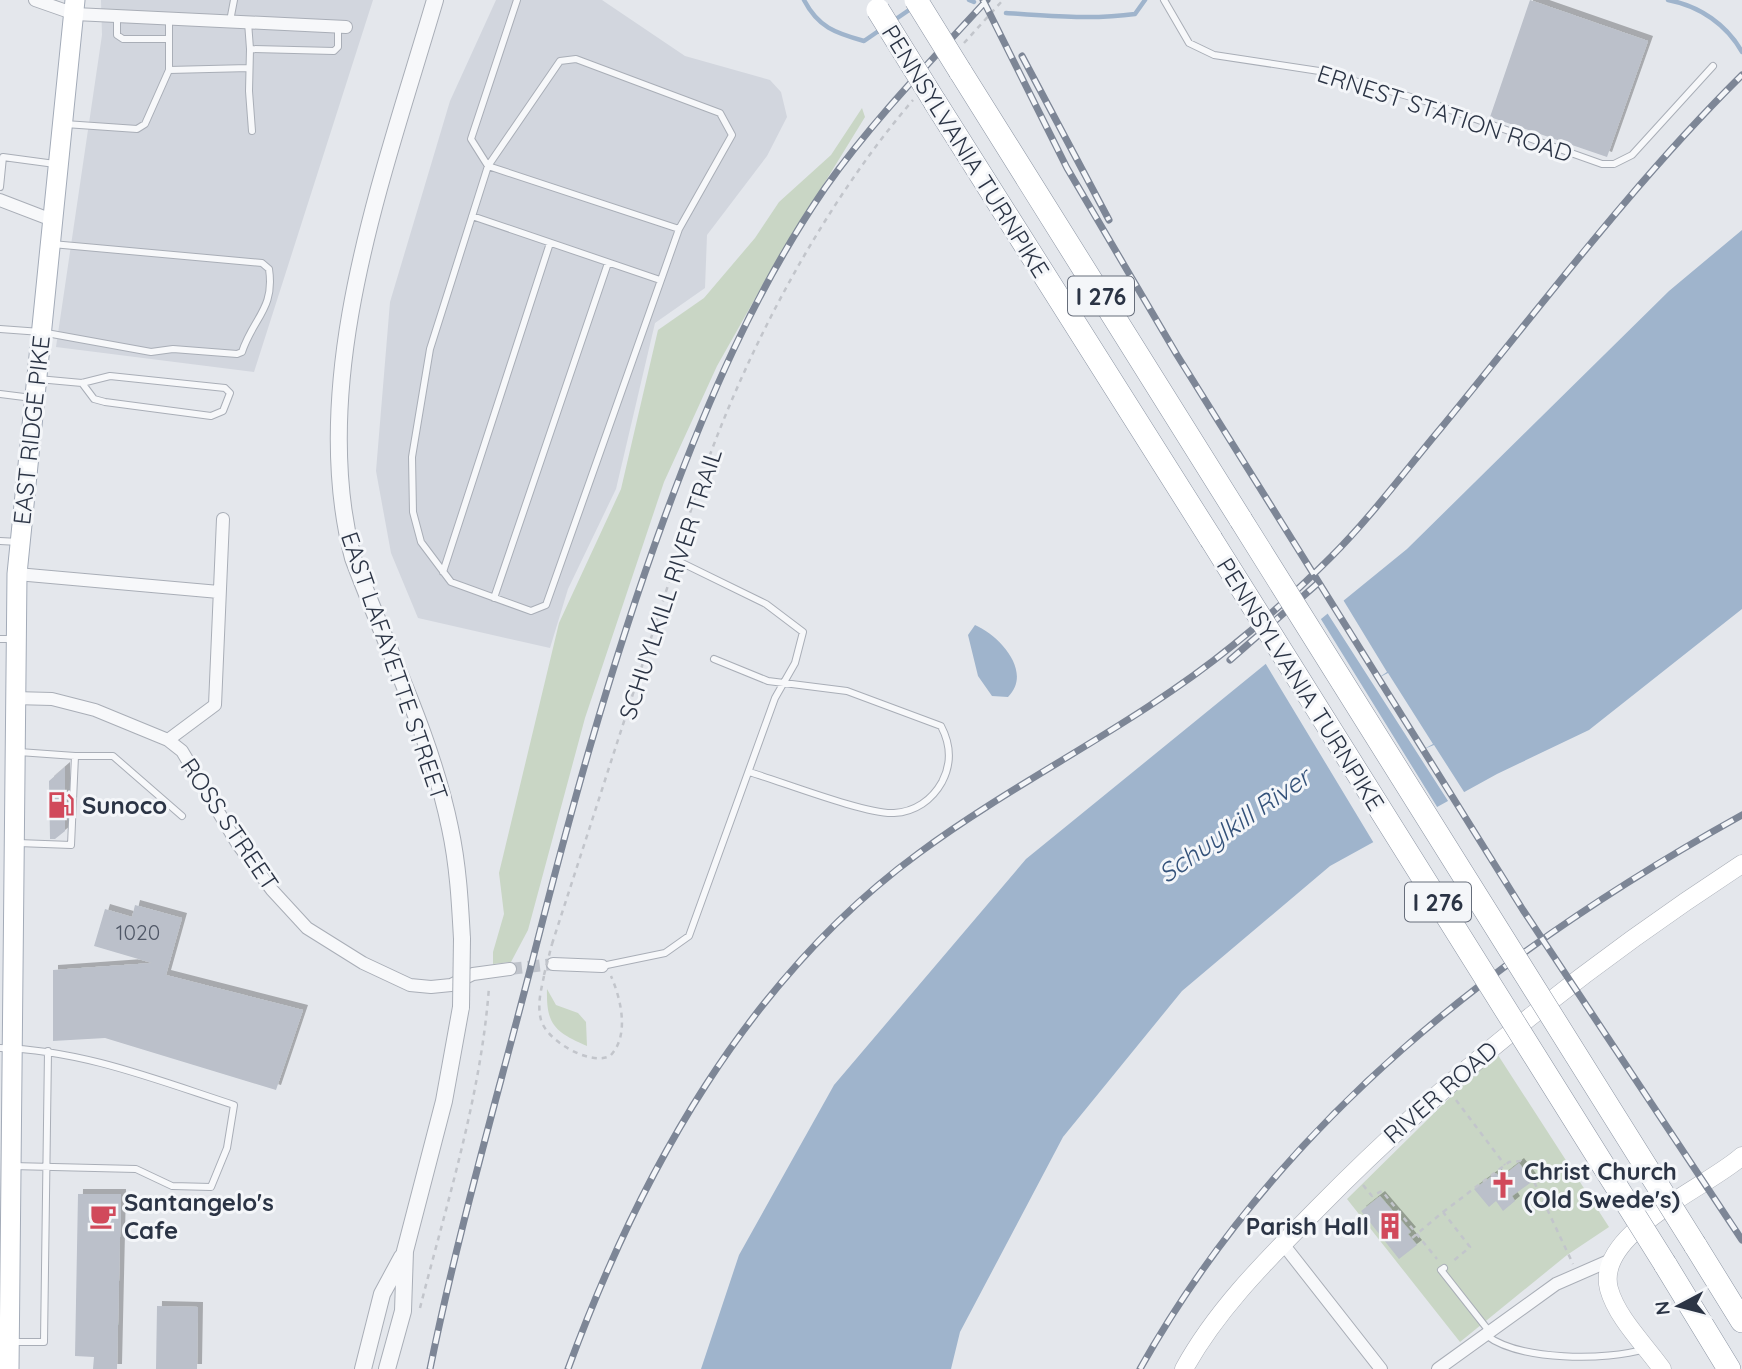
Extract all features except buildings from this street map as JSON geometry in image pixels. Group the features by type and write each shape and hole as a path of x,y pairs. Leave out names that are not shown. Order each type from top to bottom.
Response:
{"highway":[{"name":"PENNSYLVANIA TURNPIKE","path":"916,0 1742,1321"},
{"name":"PENNSYLVANIA TURNPIKE","path":"875,5 925,100 1211,539 1729,1369"}],"main road":[{"name":"EAST RIDGE PIKE","path":"6,1365 9,1342 5,1320 10,1166 5,1127 7,863 13,842 7,800 14,751 7,725 14,698 8,639 16,574 10,542 35,389 75,7"},
{"name":"RIVER ROAD","path":"1190,1366 1220,1314 1283,1244 1445,1085 1555,996 1742,864"},
{"path":"1662,1369 1612,1298 1607,1279 1611,1260 1622,1243 1643,1225 1742,1156"}],"street":[{"path":"35,0 117,16 342,27"},
{"name":"EAST LAFAYETTE STREET","path":"387,1369 403,1311 405,1251 444,1101 461,1007 463,939 458,871 450,827 425,744 353,558 345,526 340,484 343,383 366,230 435,0"},
{"path":"0,200 52,220"},
{"path":"168,740 215,705 223,519"},
{"path":"16,574 219,592"},
{"name":"ROSS STREET","path":"14,698 52,699 96,710 168,740 182,751 237,843 272,890 307,928 363,963 410,985 451,985 490,971 510,969"},
{"path":"553,964 602,966"},
{"path":"1283,1244 1381,1369"},
{"name":"EAST LAFAYETTE STREET","path":"363,1369 382,1294 405,1251"},
{"path":"1438,1369 1556,1284 1611,1260"}],"lane":[{"path":"230,21 234,0"},
{"path":"517,0 471,139 488,166 679,229"},
{"name":"ERNEST STATION ROAD","path":"1164,0 1189,43 1213,55 1319,71 1424,101 1602,164 1614,164 1632,155 1713,66"},
{"path":"117,16 117,35 123,39 169,39"},
{"path":"63,124 137,129 145,124 169,70 169,19"},
{"path":"248,22 252,131"},
{"path":"250,49 334,51 338,47 342,27"},
{"path":"576,59 720,113 732,135 679,229 546,605 531,611 451,582 421,542 413,512 412,457 430,349 472,216 488,166 559,61 576,59"},
{"path":"169,70 249,68"},
{"path":"0,187 3,157 59,165"},
{"path":"472,216 660,280"},
{"path":"443,572 551,243"},
{"path":"0,328 108,342 121,348 237,354 242,352 251,326 264,313 271,281 269,268 262,263 50,244"},
{"path":"494,598 608,262"},
{"path":"0,394 82,383 110,376 225,388 230,393 223,411 211,415 105,402 94,399 82,383"},
{"path":"602,966 665,953 689,936 775,698 796,663 803,632 766,604 676,560"},
{"path":"714,659 768,681 785,681 847,691 941,726 949,741 946,775 929,799 916,808 890,814 749,772"},
{"path":"14,751 113,756 182,816"},
{"path":"13,842 71,845 75,756"},
{"path":"6,1049 48,1051 88,1058 234,1105 227,1148 211,1187 172,1186 136,1169 10,1166"},
{"path":"9,1342 44,1342 48,1051"},
{"path":"1444,1268 1441,1270 1487,1332 1505,1348 1552,1355 1623,1356 1647,1348"}],"path":[{"path":"961,47 1003,0"},
{"name":"SCHUYLKILL RIVER TRAIL","path":"602,966 615,986 622,1028 618,1045 605,1059 588,1056 558,1041 542,1024 540,1005 544,975 676,560 692,500 741,380 807,251 878,141 925,100"},
{"path":"436,1250 472,1102 485,1031 490,971"},
{"path":"1445,1085 1505,1165"},
{"path":"1412,1238 1505,1165 1521,1161 1530,1173 1579,1274"},
{"path":"1362,1184 1372,1196 1382,1191 1444,1268 1470,1247 1443,1212"}],"shaded area":[{"path":"101,0 373,0 254,372 56,347 102,35"},
{"path":"496,0 602,0 685,56 770,80 781,92 787,117 767,156 707,235 705,288 655,323 616,489 568,589 550,648 418,618 391,553 376,471 390,302 450,101"}],"green space":[{"path":"862,108 865,117 774,265 717,366 664,482 585,718 528,930 511,962 493,964 493,952 504,914 499,873 559,623 621,489 658,330 704,298 755,238 779,202 831,155"},
{"path":"547,989 556,1005 578,1013 586,1022 587,1046 567,1036 555,1026 548,1011"},
{"path":"1496,1052 1609,1227 1567,1255 1460,1342 1347,1199"}],"water":[{"name":"Schuylkill River","path":"1742,230 1742,609 1589,730 1497,774 1330,866 1182,991 1063,1137 960,1332 951,1369 701,1369 739,1255 834,1085 1026,859 1407,549 1669,291"},
{"path":"975,625 1003,646 1015,666 1015,687 1008,697 992,696 978,676 968,635"}],"pier":[{"path":"1342,598 1387,672 1378,678 1388,673 1433,744 1424,749 1434,745 1466,795 1450,804 1326,611"},
{"path":"1319,616 1439,810 1375,845 1264,661"}],"waterway":[{"path":"804,0 821,23 844,35 864,41 880,30"},
{"path":"969,0 974,2"},
{"path":"1006,13 1070,17 1119,16 1135,14 1145,0"},
{"path":"1668,0 1691,7 1711,18 1729,33 1742,52"},
{"path":"893,21 912,8"}],"tunnel":[{"path":"510,969 553,964"}],"railway":[{"path":"983,0 1067,168 1177,355 1523,910 1742,1240"},
{"path":"430,1369 477,1171 590,745 644,575 697,433 754,307 825,188 883,115 987,0"},
{"path":"1022,56 1109,220"},
{"path":"568,1369 629,1223 665,1153 706,1085 751,1020 802,959 857,903 919,853 1195,675 1307,580 1374,510 1624,203 1742,75"},
{"path":"1230,660 1317,584"},
{"path":"1140,1369 1196,1280 1258,1197 1327,1121 1402,1050 1481,984 1565,924 1652,867 1742,815"}],"place":[{"name":"Sunoco","path":"61,805"},
{"name":"Christ Church (Old Swede's)","path":"1503,1185"},
{"name":"Santangelo's Cafe","path":"103,1216"},
{"name":"Parish Hall","path":"1390,1226"}]}
